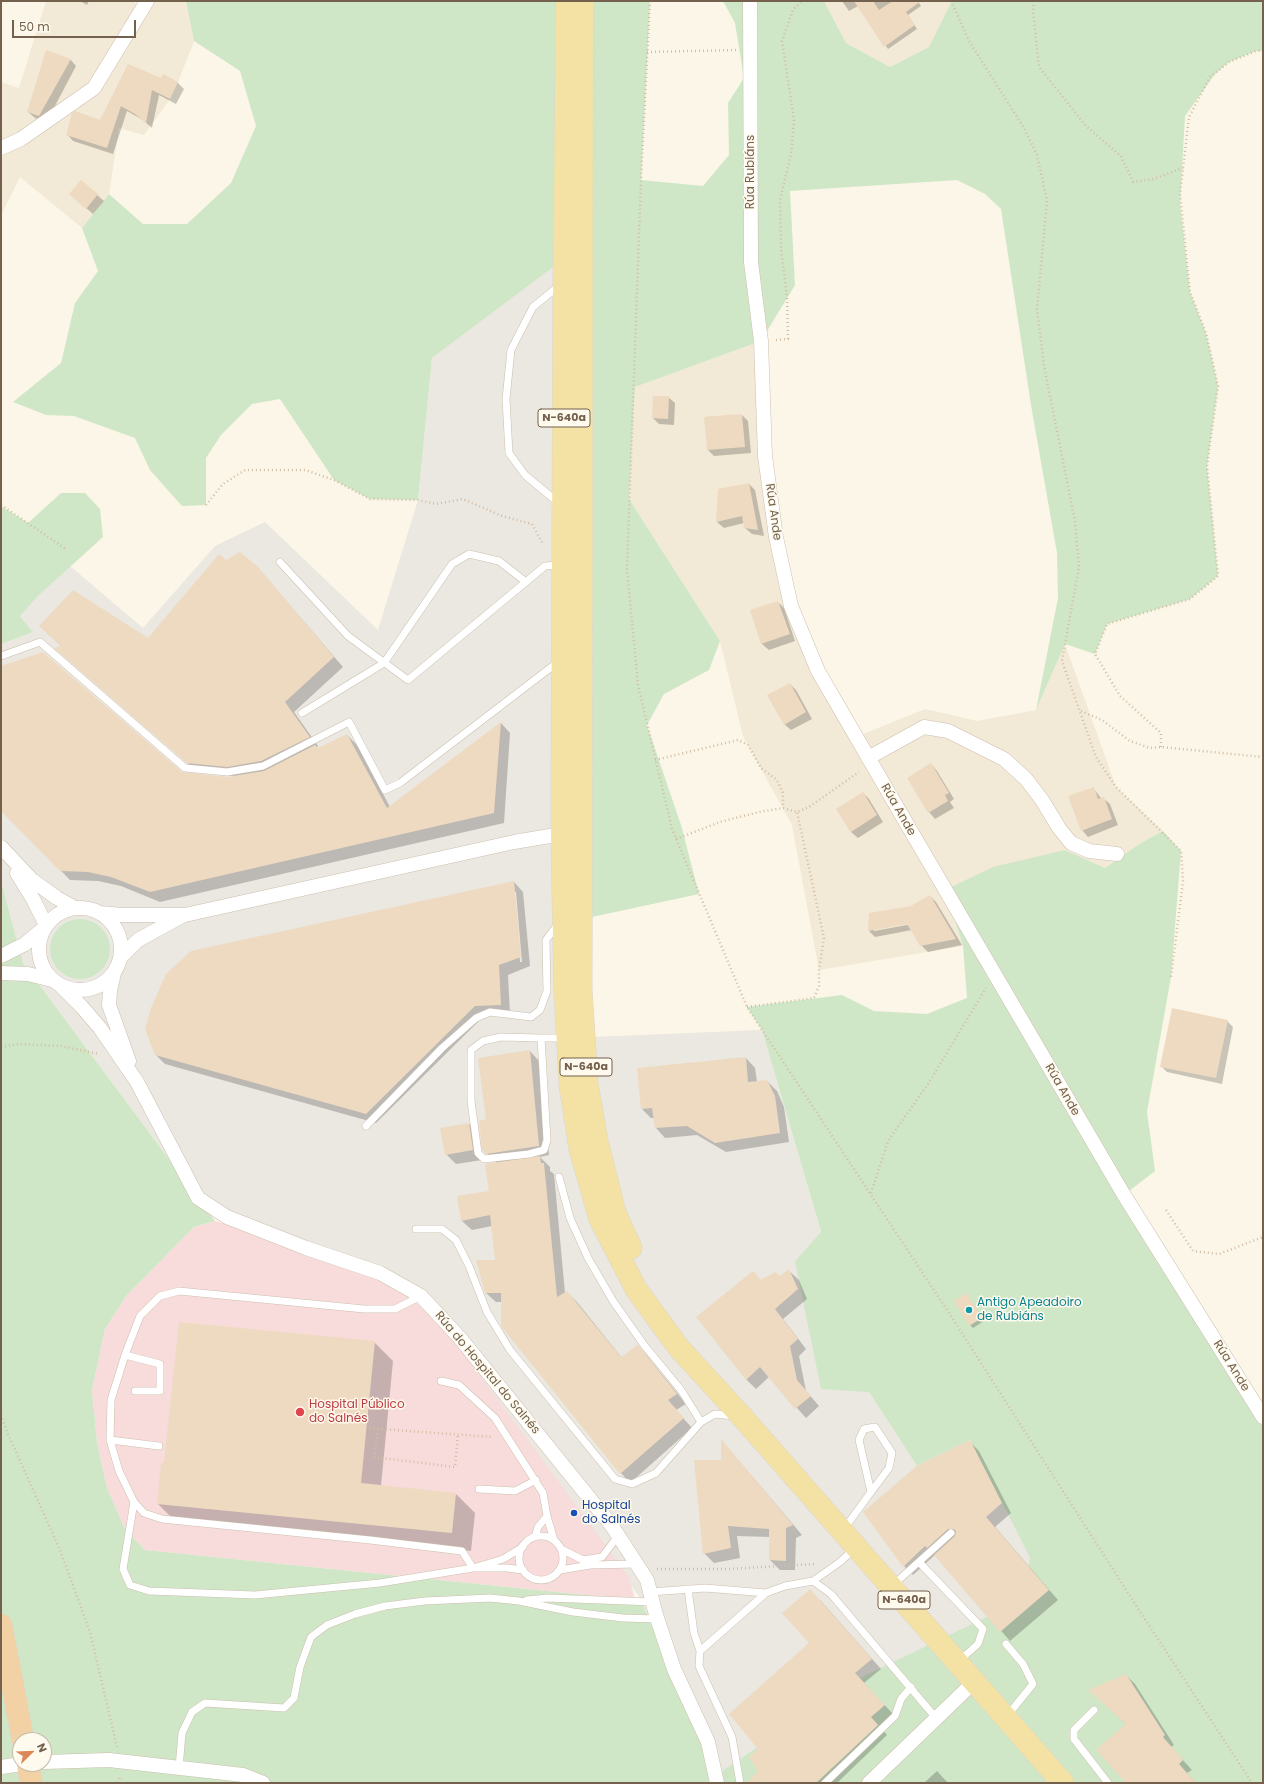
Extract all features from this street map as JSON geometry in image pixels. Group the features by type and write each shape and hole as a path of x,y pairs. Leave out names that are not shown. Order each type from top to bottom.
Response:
{"highway":[{"path":"1,1625 21,1732"},
{"path":"29,1772 31,1783"}],"main road":[{"name":"N-640a","path":"567,1 564,282 564,507 555,565 563,658 562,834 567,1038 570,1084 580,1149 600,1219 636,1289 674,1342 744,1419 975,1681 1062,1783"},
{"name":"N-640a","path":"582,1 581,990 587,1084 599,1148 615,1213 621,1227 647,1281 670,1318 686,1342 744,1419"}],"street":[{"path":"1,148 22,139 94,88 147,1"},
{"name":"Rúa Rubiáns","path":"750,1 752,262 761,341"},
{"name":"Rúa Ande","path":"761,341 765,456 776,537 791,606 818,671 1124,1195 1263,1417"},
{"path":"100,913 122,915 185,915 506,843 562,834 571,819 572,731 582,673"},
{"path":"870,761 924,727 948,731 1004,759 1026,779 1071,843 1089,851 1117,854"},
{"path":"562,834 572,849 572,990 587,1084"},
{"path":"1,848 32,880 57,898 75,908"},
{"path":"1,848 33,899 44,927 39,942 39,956 43,969 57,983"},
{"path":"1,956 25,944 54,916 64,910 75,908 92,909 100,913 115,927 120,942 120,958 114,973 106,982 96,988 72,990 57,983 28,974 1,973"},
{"path":"120,958 138,940 185,915"},
{"name":"Rúa do Hospital do Salnés","path":"114,973 109,1005 137,1082"},
{"name":"Rúa do Hospital do Salnés","path":"57,983 82,1007 100,1028 137,1082 198,1198 227,1218 306,1248 380,1273 421,1296 460,1338 612,1526 647,1580 657,1619 674,1669 708,1742 717,1783"},
{"path":"869,1783 975,1681"},
{"path":"52,1762 115,1760 243,1775 263,1783"},
{"path":"1,1767 12,1765"}],"lane":[{"path":"564,282 533,307 511,350 506,398 509,453 525,475 564,507"},
{"path":"302,713 384,663 452,564 469,554 499,561 526,582"},
{"path":"280,562 348,636 408,680 526,582 555,565"},
{"path":"1,656 40,642 185,768 228,772 263,766 349,722 385,790 400,783 563,658"},
{"path":"366,1126 442,1048 476,1018 490,1012 531,1017 540,1010 547,991 546,940 555,928 564,923"},
{"path":"541,1038 548,1140 544,1150 529,1154 484,1159 478,1153 471,1101 471,1050 483,1041 501,1037 567,1038"},
{"path":"559,1177 570,1218 588,1258 613,1301 644,1344 681,1390 701,1422"},
{"path":"416,1229 442,1229 456,1240 469,1266 487,1312 510,1350 616,1480 632,1484 656,1473 701,1422 715,1414 729,1414 744,1419"},
{"path":"421,1296 395,1310 364,1309 179,1291 160,1296 140,1316 125,1356 111,1400 110,1440 119,1471 134,1502 144,1514 162,1519 462,1551 473,1568"},
{"path":"125,1356 160,1364 160,1391 135,1391"},
{"path":"441,1381 458,1385 494,1418 536,1480 543,1492 547,1516 554,1540 561,1549 563,1556 560,1570"},
{"path":"842,1530 871,1492 889,1468 892,1453 875,1427 864,1429 859,1440 871,1492"},
{"path":"110,1440 159,1446"},
{"path":"479,1489 515,1491 536,1480"},
{"path":"134,1502 123,1569 130,1586 149,1591 255,1595 380,1583 473,1568 503,1559 523,1547 535,1537 541,1536 554,1540"},
{"path":"535,1537 538,1527 547,1516"},
{"path":"892,1587 951,1533"},
{"path":"561,1549 583,1560 602,1557 618,1536"},
{"path":"523,1547 519,1559 523,1570 534,1579 549,1579 560,1570 590,1565 636,1564"},
{"path":"700,1651 766,1593 785,1586 813,1581 840,1562 856,1547"},
{"path":"919,1562 983,1629 978,1644 958,1662"},
{"path":"473,1568 507,1568 523,1570"},
{"path":"813,1581 831,1594 936,1718"},
{"path":"519,1601 548,1598 651,1597 688,1589 705,1588 766,1593"},
{"path":"688,1589 694,1633 700,1651 699,1666 732,1737 740,1783"},
{"path":"179,1768 182,1733 192,1712 205,1703 284,1708 294,1698 300,1667 311,1637 327,1625 355,1614 392,1605 425,1601 490,1598 519,1601 574,1612 623,1618 657,1619"},
{"path":"1006,1644 1023,1664 1033,1684 1006,1718"},
{"path":"825,1783 895,1716 901,1699 911,1687"},
{"path":"1094,1710 1074,1730 1074,1740 1108,1783"}],"path":[{"path":"650,1 627,569 638,685 655,760 676,839 746,1007 871,1193 1252,1783"},
{"path":"761,341 788,339 788,296 781,249 780,200 791,154 794,120 782,41 793,10 802,1"},
{"path":"951,1 968,41 1024,128 1037,156 1047,200 1037,309 1044,366 1075,521 1079,567 1062,661 1081,711 1096,757 1116,787 1181,851 1183,881 1171,977"},
{"path":"1034,1 1033,11 1039,67 1086,126 1121,156 1133,182 1153,179 1183,168"},
{"path":"647,52 750,50"},
{"path":"1161,747 1161,733 1120,696 1095,654 1107,624 1190,599 1218,576 1207,466 1218,386 1206,333 1190,292 1180,194 1189,117 1210,77 1229,62 1256,51 1263,51"},
{"path":"206,505 223,484 245,470 305,470 334,480 370,499 418,500 436,504 463,499 502,516 532,524 555,565"},
{"path":"1,505 66,549"},
{"path":"1081,711 1102,720 1130,741 1150,748 1161,747 1263,757"},
{"path":"655,760 738,740 748,745 761,768 777,780 783,793 783,808"},
{"path":"676,839 720,822 783,808 798,812 809,807 870,761"},
{"path":"746,1007 814,998 819,986 819,970 824,938 798,812"},
{"path":"871,1193 888,1141 928,1084 994,974"},
{"path":"1,1047 19,1044 60,1046 99,1053 104,1059"},
{"path":"1166,1210 1193,1251 1219,1254 1263,1238"},
{"path":"1,1415 60,1550 90,1632 119,1783"},
{"path":"378,1429 374,1457 455,1467 458,1434"}],"shaded area":[{"path":"46,1 132,1 137,4 138,1 186,1 194,41 170,99 144,135 119,128 109,194 82,228 20,177 1,215 1,82 19,88"},
{"path":"824,1 952,2 935,44 890,67 846,43"},
{"path":"564,259 567,1038 762,1030 821,1233 795,1261 869,1392 917,1466 970,1440 1030,1558 1031,1783 717,1783 640,1598 421,1296 198,1198 23,963 1,881 1,644 33,632 20,616 39,595 70,566 143,628 215,546 265,522 378,630 418,500 432,358"},
{"path":"761,341 765,456 791,606 856,737 925,709 977,721 1036,710 1065,644 1116,787 1163,831 1139,844 1105,868 1065,850 945,890 963,946 819,970 792,825 743,736 720,641 629,499 635,387"},
{"name":"Hospital Público do Salnés","path":"215,1221 326,1255 391,1279 447,1331 629,1577 635,1600 145,1550 125,1529 107,1488 97,1442 92,1390 105,1329 127,1295 194,1227"}],"green space":[{"path":"186,1 650,1 641,180 703,186 729,155 728,103 744,78 735,23 723,1 824,1 846,43 890,67 929,47 952,1 1263,1 1263,51 1256,51 1229,62 1215,74 1185,116 1180,203 1190,292 1206,333 1218,386 1207,466 1218,576 1190,599 1107,624 1095,654 1065,644 1036,710 1058,598 1057,553 1031,405 1001,209 985,194 957,180 790,191 795,285 761,341 635,387 629,499 720,641 709,670 664,694 647,725 681,825 699,894 564,923 564,259 432,358 418,500 370,499 334,480 280,399 252,404 221,435 206,458 206,505 182,506 150,470 135,438 74,416 46,415 13,402 61,363 75,303 98,271 82,228 109,194 143,224 187,224 231,183 256,126 240,71 194,41"},
{"path":"61,493 85,493 100,509 103,537 39,595 20,616 33,632 1,644 1,506 28,523"},
{"path":"1163,831 1181,851 1171,977 1147,1112 1155,1171 1124,1195 1263,1419 1263,1783 1,1783 1,881 23,963 215,1221 194,1227 127,1295 105,1329 92,1390 97,1442 107,1488 125,1529 145,1550 635,1600 640,1598 715,1776 858,1679 1022,1600 1030,1558 970,1440 917,1466 869,1392 821,1389 795,1261 821,1232 762,1030 747,1007 842,995 874,1011 927,1014 967,998 963,946 945,890 993,867 1065,850 1105,868 1139,844"},
{"path":"74,919 86,919 97,924 105,932 110,943 108,961 97,974 86,979 74,979 63,974 55,966 50,955 50,943 55,932 63,924"}],"building":[{"path":"854,1 873,1 879,10 893,1 921,1 906,12 915,25 884,47"},
{"path":"46,50 71,59 39,116 27,112"},
{"path":"128,64 161,78 163,74 178,82 170,99 152,90 146,123 135,114 121,106 107,148 66,135 72,113 75,111 100,120"},
{"path":"81,180 98,194 86,209 69,194"},
{"path":"653,396 669,396 668,419 652,418"},
{"path":"742,414 745,447 707,450 704,417"},
{"path":"749,483 758,530 744,528 742,516 716,522 718,489"},
{"path":"240,552 258,567 334,657 285,702 310,737 261,761 227,767 187,763 54,648 61,646 39,626 73,590 148,638 219,554 226,560"},
{"path":"778,601 790,634 761,644 750,610"},
{"path":"43,652 182,772 227,777 264,771 315,745 318,748 347,734 387,808 501,722 494,813 150,892 111,877 88,872 60,871 1,811 1,666"},
{"path":"790,683 806,712 784,725 767,695"},
{"path":"931,763 949,793 945,795 948,801 928,813 907,778"},
{"path":"1094,787 1098,799 1104,797 1112,819 1081,831 1068,796"},
{"path":"863,792 877,815 851,832 836,809"},
{"path":"514,881 521,957 499,965 501,1005 475,1006 366,1114 155,1055 145,1029 151,1008 166,974 191,951"},
{"path":"930,895 956,939 920,946 907,924 868,931 869,913 911,906"},
{"path":"1172,1008 1228,1020 1216,1078 1160,1067"},
{"path":"530,1050 539,1146 486,1154 482,1149 479,1121 486,1119 478,1058"},
{"path":"746,1057 748,1082 767,1080 775,1096 780,1133 715,1143 687,1126 655,1128 652,1108 641,1109 637,1068"},
{"path":"469,1123 473,1150 445,1155 440,1128"},
{"path":"540,1156 541,1163 544,1163 557,1297 567,1291 621,1357 638,1345 677,1394 668,1400 684,1418 620,1474 501,1326 501,1293 485,1293 476,1260 495,1260 490,1215 461,1221 457,1196 489,1191 485,1164"},
{"path":"789,1269 798,1289 775,1309 798,1339 790,1346 797,1380 811,1396 795,1409 760,1367 746,1380 696,1317 753,1271 761,1280 775,1272 780,1276"},
{"name":"Antigo Apeadoiro de Rubiáns","path":"967,1293 982,1318 969,1326 954,1301"},
{"path":"179,1322 375,1341 361,1483 456,1493 452,1533 157,1504 161,1463 164,1463"},
{"path":"721,1439 793,1525 786,1528 786,1561 769,1560 769,1529 728,1526 731,1548 703,1554 694,1460 721,1460"},
{"path":"970,1440 1002,1503 986,1517 1049,1590 1000,1632 934,1555 955,1536 956,1532 954,1529 948,1529 927,1548 925,1546 903,1567 863,1512 917,1466"},
{"path":"810,1589 872,1659 855,1673 885,1705 871,1717 878,1725 816,1783 747,1783 758,1771 749,1757 758,1749 729,1714 809,1643 782,1613"},
{"path":"1126,1674 1165,1735 1163,1737 1183,1760 1179,1764 1196,1783 1126,1783 1096,1750 1126,1724 1088,1690"}],"place":[{"name":"Antigo Apeadoiro de Rubiáns","path":"969,1310"},
{"name":"Hospital Público do Salnés","path":"300,1412"},
{"name":"Hospital do Salnés","path":"574,1513"}]}
